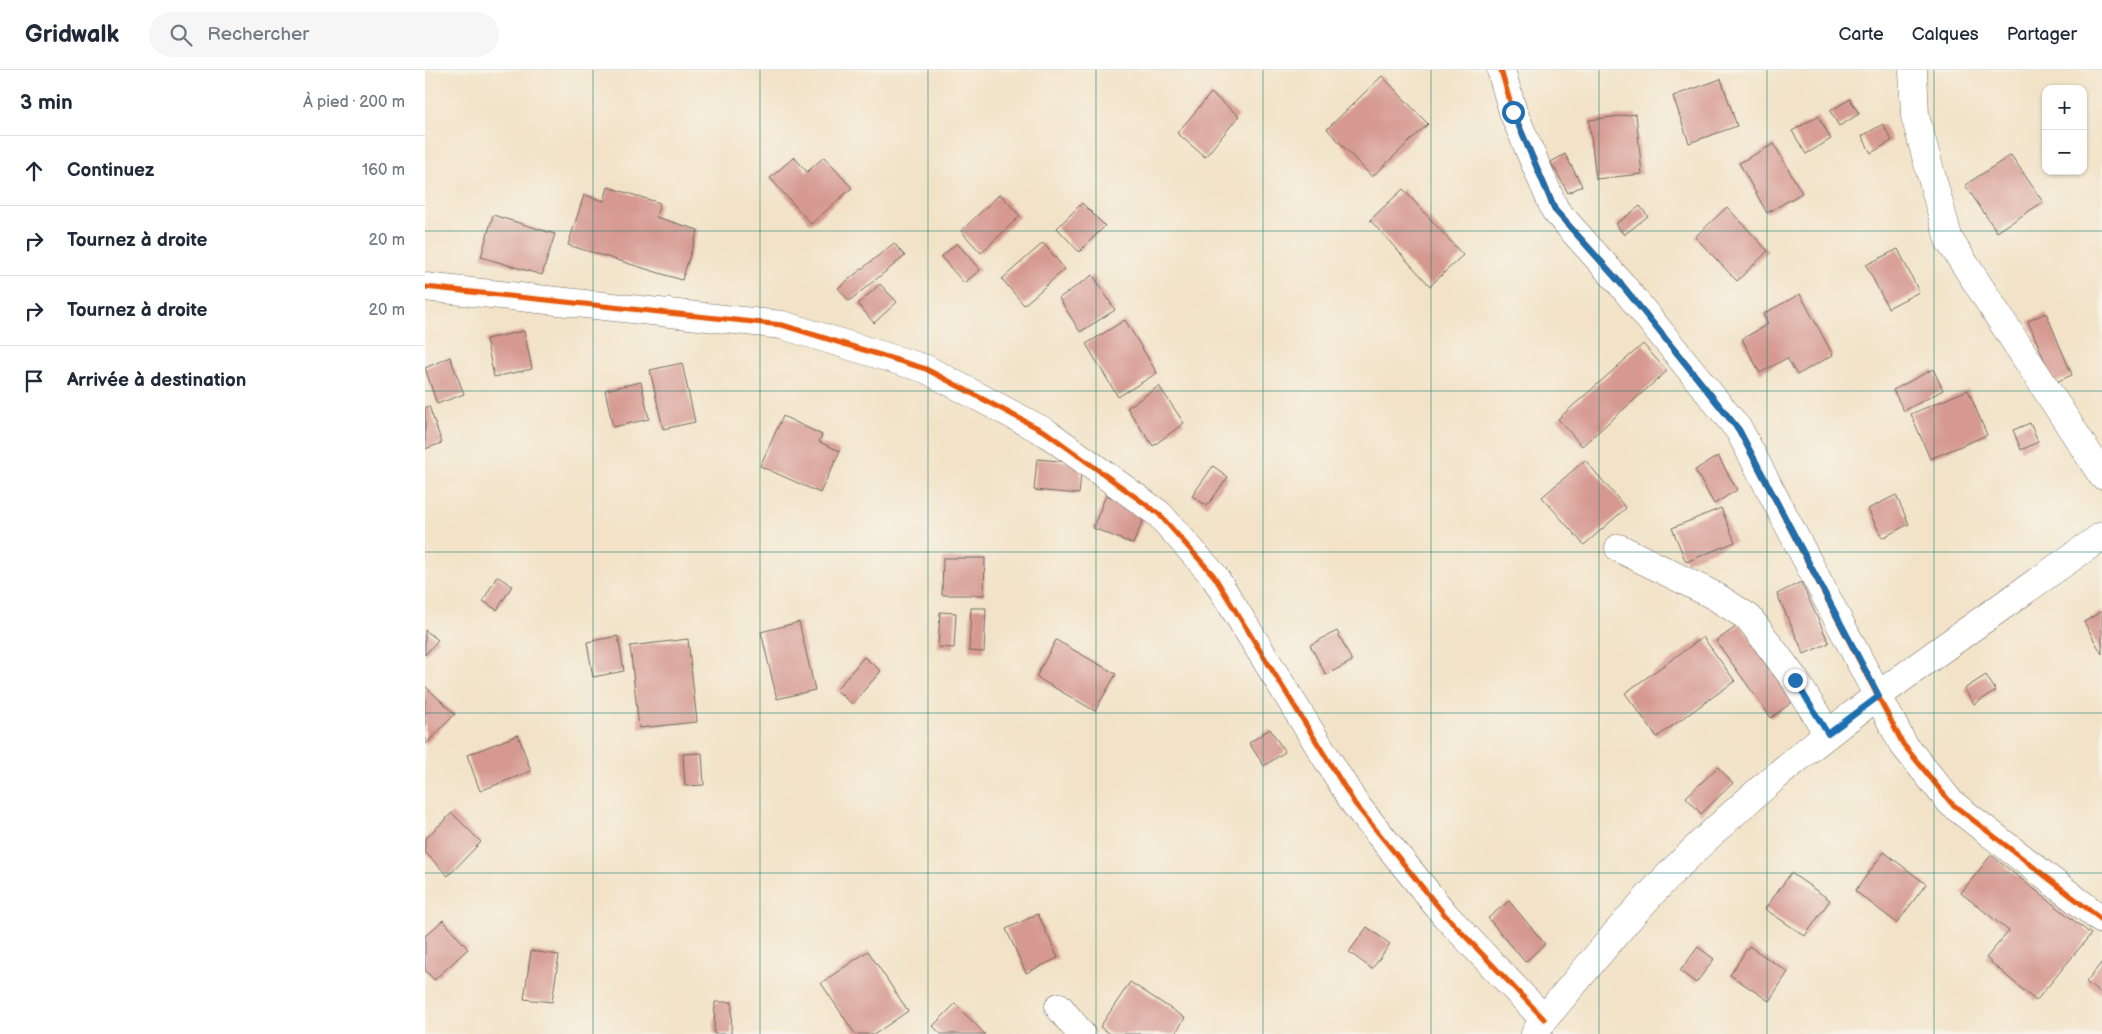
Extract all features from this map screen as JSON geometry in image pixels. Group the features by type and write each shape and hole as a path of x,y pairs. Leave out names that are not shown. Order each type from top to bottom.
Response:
{"street":[{"path":"1501,70 1513,112 1555,210 1622,285 1739,430 1903,744 1951,803 2102,920"},
{"path":"1913,70 1915,116 1949,240 2102,475"},
{"path":"425,287 783,325 926,369 1047,433 1159,514 1214,576 1355,804 1539,1027 1637,908 1679,865 1745,804 1828,734 2102,536"},
{"path":"1619,548 1715,596 1749,618 1795,680 1828,734"},
{"path":"1059,1007 1081,1034"}],"building":[{"path":"1382,76 1428,124 1372,177 1327,129"},
{"path":"1721,79 1737,126 1689,143 1673,96"},
{"path":"1211,93 1239,116 1205,157 1177,133"},
{"path":"1850,99 1859,114 1839,126 1830,111"},
{"path":"1636,114 1642,174 1596,179 1589,120"},
{"path":"1818,116 1831,139 1806,154 1792,131"},
{"path":"1883,124 1892,141 1871,153 1862,136"},
{"path":"1774,144 1802,193 1767,213 1739,163"},
{"path":"1565,154 1582,186 1568,193 1551,162"},
{"path":"2011,155 2043,202 1997,232 1965,185"},
{"path":"794,157 807,172 824,157 852,188 811,224 770,178"},
{"path":"608,187 660,203 656,217 698,230 682,280 568,245 584,195 604,201"},
{"path":"1403,189 1463,255 1430,286 1370,220"},
{"path":"1000,194 1020,216 981,253 961,231"},
{"path":"1082,203 1105,226 1079,252 1057,228"},
{"path":"1640,206 1648,216 1624,235 1616,224"},
{"path":"1727,207 1768,251 1737,281 1695,237"},
{"path":"493,215 555,234 542,275 481,257"},
{"path":"894,243 905,256 849,301 838,288"},
{"path":"957,243 980,270 964,283 941,257"},
{"path":"1043,243 1065,269 1024,305 1002,279"},
{"path":"1898,249 1919,292 1888,308 1866,265"},
{"path":"1093,275 1115,310 1080,332 1059,298"},
{"path":"880,284 897,302 874,323 858,304"},
{"path":"1800,294 1833,355 1797,375 1787,358 1760,373 1742,339 1768,324 1763,314"},
{"path":"2046,313 2072,375 2054,383 2028,321"},
{"path":"1125,320 1157,373 1118,397 1086,344"},
{"path":"524,331 532,369 494,377 486,339"},
{"path":"1643,344 1667,371 1582,446 1558,419"},
{"path":"450,357 464,394 437,404 425,368"},
{"path":"682,363 695,422 663,429 650,370"},
{"path":"1933,369 1943,390 1904,411 1893,390"},
{"path":"641,382 649,419 613,427 605,390"},
{"path":"1159,386 1184,423 1153,446 1127,408"},
{"path":"1968,390 1987,435 1930,459 1911,414"},
{"path":"429,406 442,443 425,449 425,408"},
{"path":"783,416 822,435 819,442 840,451 820,493 760,466"},
{"path":"2030,423 2038,442 2021,450 2013,430"},
{"path":"1718,456 1737,490 1714,504 1695,470"},
{"path":"1037,459 1082,463 1079,494 1034,490"},
{"path":"1585,460 1626,508 1584,545 1542,497"},
{"path":"1213,466 1228,477 1207,506 1192,496"},
{"path":"1106,495 1147,511 1133,544 1093,528"},
{"path":"1896,495 1909,524 1882,538 1868,509"},
{"path":"1721,508 1735,542 1686,562 1672,528"},
{"path":"943,558 985,558 984,595 942,595"},
{"path":"497,576 512,586 497,610 483,601"},
{"path":"1801,582 1829,643 1804,654 1777,594"},
{"path":"971,608 986,608 984,652 969,651"},
{"path":"2102,611 2102,654 2084,622"},
{"path":"940,612 956,613 954,648 938,647"},
{"path":"799,622 815,690 777,699 761,632"},
{"path":"1740,624 1795,700 1771,718 1716,641"},
{"path":"425,630 438,640 425,655"},
{"path":"1337,631 1352,661 1326,675 1310,645"},
{"path":"618,636 624,671 593,677 587,642"},
{"path":"1703,637 1735,681 1657,737 1625,693"},
{"path":"688,639 697,722 639,728 630,646"},
{"path":"1056,640 1116,674 1095,711 1036,677"},
{"path":"864,657 881,671 852,704 836,690"},
{"path":"1986,675 1996,691 1974,704 1964,689"},
{"path":"425,686 455,714 425,745"},
{"path":"1270,729 1285,752 1264,766 1249,743"},
{"path":"518,735 531,771 480,791 467,755"},
{"path":"702,753 704,785 685,786 683,754"},
{"path":"1718,767 1733,783 1701,814 1686,797"},
{"path":"452,813 481,842 448,876 425,852 425,839"},
{"path":"1884,852 1926,884 1897,923 1855,891"},
{"path":"1991,855 2091,934 2036,1001 1986,958 2009,931 1961,893"},
{"path":"1791,873 1830,900 1805,936 1765,909"},
{"path":"1509,901 1545,944 1525,962 1488,918"},
{"path":"1038,914 1058,958 1026,973 1006,929"},
{"path":"443,920 468,949 434,980 425,970 425,936"},
{"path":"1367,927 1390,944 1372,969 1349,952"},
{"path":"1749,946 1788,972 1769,1001 1730,975"},
{"path":"1698,947 1714,959 1696,983 1680,971"},
{"path":"531,951 559,955 552,1002 524,999"},
{"path":"868,951 908,1011 875,1034 855,1034 821,983"},
{"path":"2102,962 2102,995 2086,982"},
{"path":"1130,982 1185,1018 1175,1034 1111,1034 1100,1027"},
{"path":"715,1002 732,1002 731,1034 714,1034"},
{"path":"955,1004 985,1034 941,1034 933,1026"}],"cycle path":[{"path":"1501,70 1513,112 1555,210 1622,285 1739,430 1903,744 1951,803 2102,920"},
{"path":"425,287 782,325 926,369 1047,433 1159,514 1214,576 1355,804 1445,915 1544,1019"}],"route":[{"path":"1513,112 1555,210 1622,285 1739,430 1879,696 1828,734 1795,680"}]}
